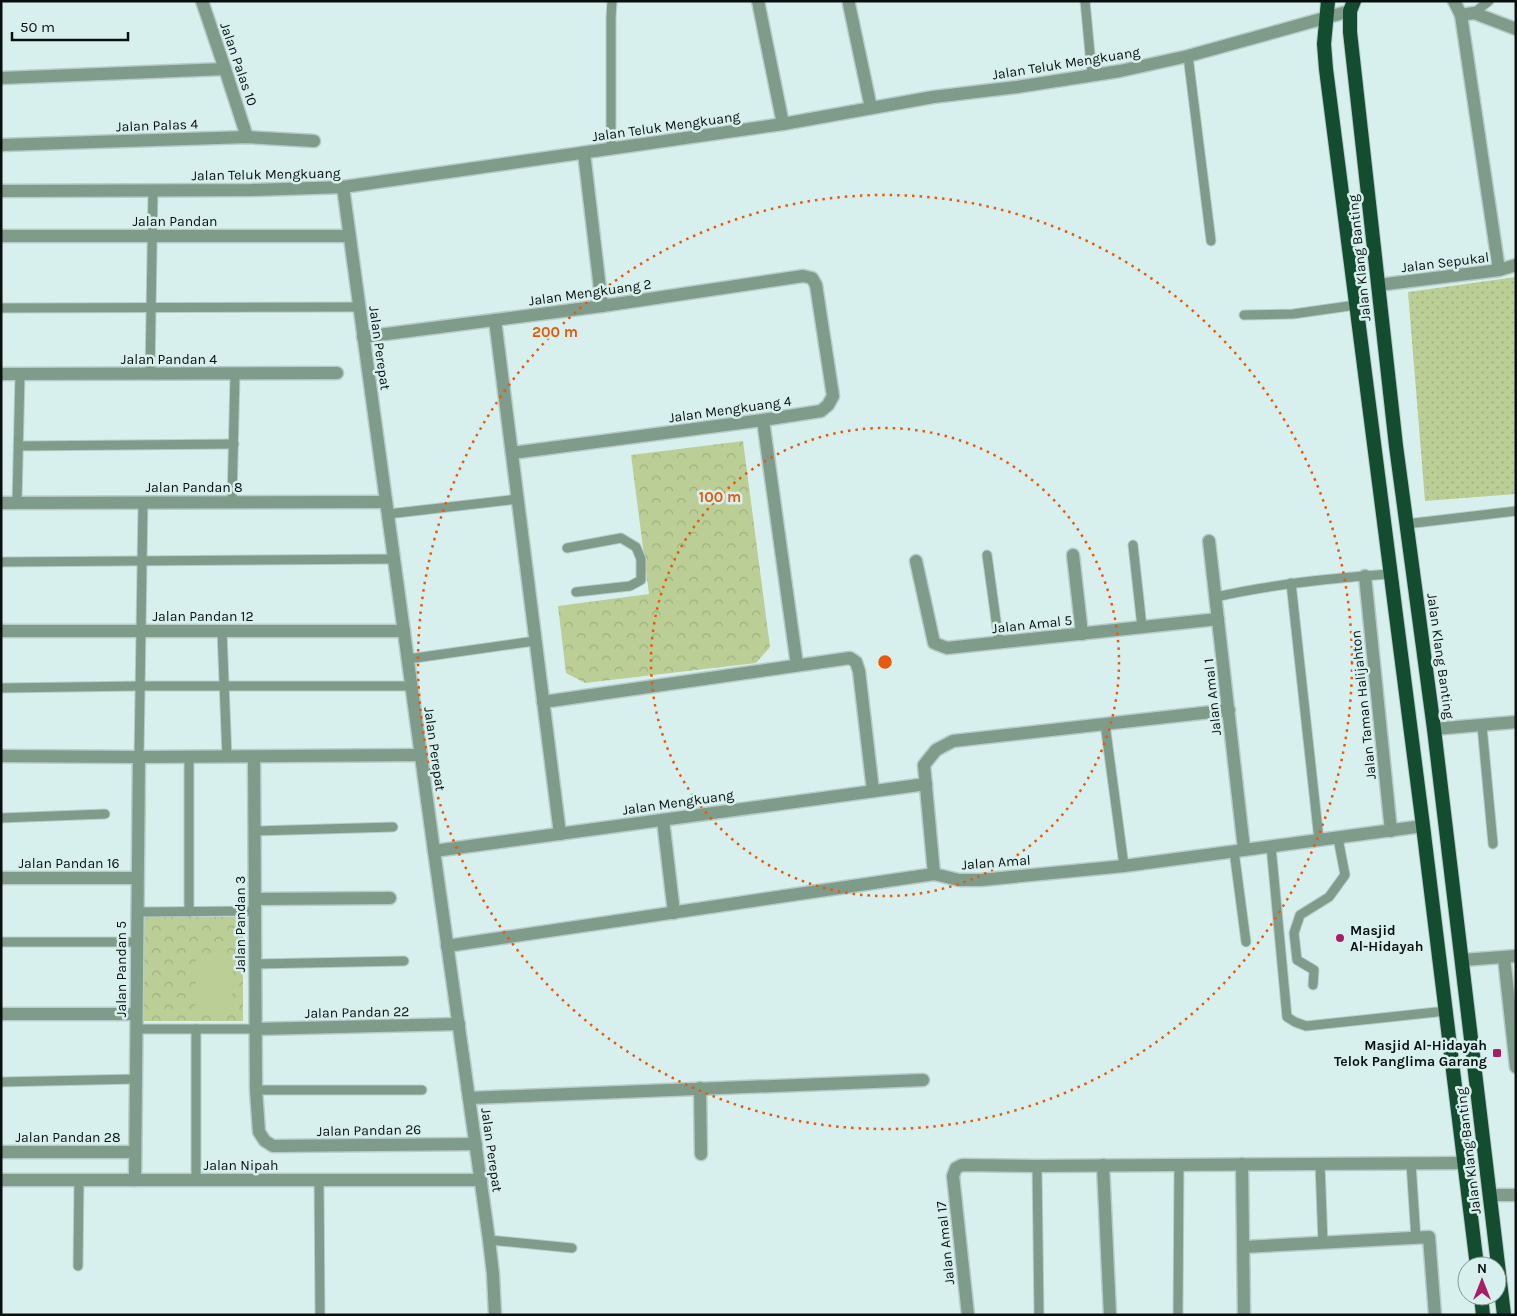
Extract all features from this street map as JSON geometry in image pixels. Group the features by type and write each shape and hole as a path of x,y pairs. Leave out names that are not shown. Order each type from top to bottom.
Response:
{"highway":[{"name":"Jalan Klang Banting","path":"1328,1 1324,44 1326,69 1477,1256"},
{"name":"Jalan Klang Banting","path":"1352,6 1350,32 1396,446 1463,960 1504,1315"}],"street":[{"name":"Jalan Palas 10","path":"202,1 247,137"},
{"path":"758,1 783,124"},
{"path":"1454,1 1468,14 1516,29"},
{"path":"849,4 871,108"},
{"name":"Jalan Teluk Mengkuang","path":"1,191 343,188 783,124 932,97 1017,87 1135,68 1188,56 1326,17 1352,6"},
{"path":"1468,14 1499,270"},
{"path":"1,78 226,69"},
{"name":"Jalan Palas 4","path":"1,145 247,137 314,141"},
{"path":"584,153 602,306"},
{"name":"Jalan Perepat","path":"343,188 481,1180 493,1274 495,1315"},
{"name":"Jalan Pandan","path":"1,236 349,236"},
{"name":"Jalan Sepukal","path":"1378,285 1499,270 1516,265"},
{"name":"Jalan Mengkuang 2","path":"364,337 602,306 803,276 812,278 816,285"},
{"name":"Jalan Mengkuang 4","path":"512,453 821,411 828,405 832,396 816,285"},
{"path":"495,320 560,834"},
{"name":"Jalan Pandan 4","path":"1,374 337,373"},
{"path":"763,420 797,665"},
{"name":"Jalan Pandan 8","path":"1,503 232,502 387,508"},
{"name":"Jalan Amal 1","path":"1209,541 1228,710 1239,850"},
{"path":"1073,555 1082,634"},
{"name":"Jalan Amal 5","path":"916,561 934,643 947,648 1218,619"},
{"name":"Jalan Taman Halijahton","path":"1366,576 1391,831"},
{"name":"Jalan Pandan 12","path":"1,631 404,631"},
{"path":"543,702 850,658 856,662 859,670 873,791"},
{"path":"447,946 934,874 924,765 936,750 953,741 1228,710"},
{"path":"1434,729 1516,722"},
{"path":"1,756 254,757 421,755"},
{"name":"Jalan Pandan 5","path":"135,1180 139,757"},
{"name":"Jalan Pandan 3","path":"254,757 256,1090 259,1132 265,1142"},
{"name":"Jalan Mengkuang","path":"434,851 926,784"},
{"path":"662,820 674,913"},
{"name":"Jalan Amal","path":"934,874 959,880 981,880 1124,866 1423,826"},
{"name":"Jalan Pandan 16","path":"1,878 137,878"},
{"path":"255,905 390,898"},
{"path":"1463,960 1510,956 1516,1067"},
{"path":"1,1014 136,1014"},
{"name":"Jalan Pandan 22","path":"256,1029 459,1024"},
{"path":"469,1098 923,1080"},
{"path":"700,1088 701,1154"},
{"name":"Jalan Pandan 26","path":"265,1142 273,1146 476,1144"},
{"name":"Jalan Pandan 28","path":"1,1152 135,1152"},
{"path":"1037,1166 1466,1163"},
{"path":"1242,1164 1244,1315"},
{"name":"Jalan Amal 17","path":"968,1315 953,1176 956,1168 962,1165 1037,1166"},
{"path":"1103,1166 1110,1315"},
{"name":"Jalan Nipah","path":"1,1180 481,1180"},
{"path":"1490,1196 1516,1195"},
{"path":"1244,1247 1429,1237 1435,1315"}],"lane":[{"path":"611,149 612,1"},
{"path":"1085,1 1092,75"},
{"path":"1468,14 1489,1"},
{"path":"1188,56 1211,242"},
{"path":"150,374 153,191"},
{"path":"1244,315 1294,314 1356,305"},
{"path":"1,308 359,307"},
{"path":"17,503 20,374"},
{"path":"232,502 235,374"},
{"path":"19,446 234,444"},
{"path":"387,508 518,499"},
{"path":"139,757 143,502"},
{"path":"1406,524 1516,511"},
{"path":"567,548 621,538 636,547 641,559 641,580 630,586 576,592"},
{"path":"1133,545 1142,627"},
{"path":"987,555 998,642"},
{"path":"1,562 394,559"},
{"path":"1216,597 1291,583 1390,574"},
{"path":"1291,583 1320,840"},
{"path":"222,631 227,757"},
{"path":"408,659 536,641"},
{"path":"1,688 411,686"},
{"path":"1105,724 1124,866"},
{"path":"1482,726 1493,844"},
{"path":"189,757 189,912"},
{"path":"1,818 105,814"},
{"path":"255,830 393,827"},
{"path":"1313,984 1314,970 1297,960 1294,933 1300,915 1329,897 1345,876 1338,838"},
{"path":"1271,846 1287,1017 1294,1022 1306,1026 1446,1011"},
{"path":"1239,850 1246,942"},
{"path":"137,912 189,912 255,905"},
{"path":"1,942 137,942"},
{"path":"255,964 404,961"},
{"path":"136,1029 256,1029"},
{"path":"196,1029 196,1180"},
{"path":"1,1082 136,1079"},
{"path":"256,1090 422,1090"},
{"path":"1411,1163 1416,1239"},
{"path":"1320,1164 1323,1243"},
{"path":"1178,1315 1179,1165"},
{"path":"1037,1166 1039,1315"},
{"path":"78,1266 79,1180"},
{"path":"319,1180 320,1315"},
{"path":"489,1240 572,1248"}],"green space":[{"path":"1516,277 1516,494 1425,501 1408,292"},
{"path":"743,441 770,647 756,663 585,683 566,673 558,606 649,594 631,455"},
{"path":"144,917 243,917 243,1021 144,1021"},
{"path":"196,954 233,955 232,1015 195,1014"}],"place":[{"name":"Masjid Al-Hidayah","path":"1340,938"},
{"name":"Masjid Al-Hidayah Telok Panglima Garang","path":"1497,1053"}]}
